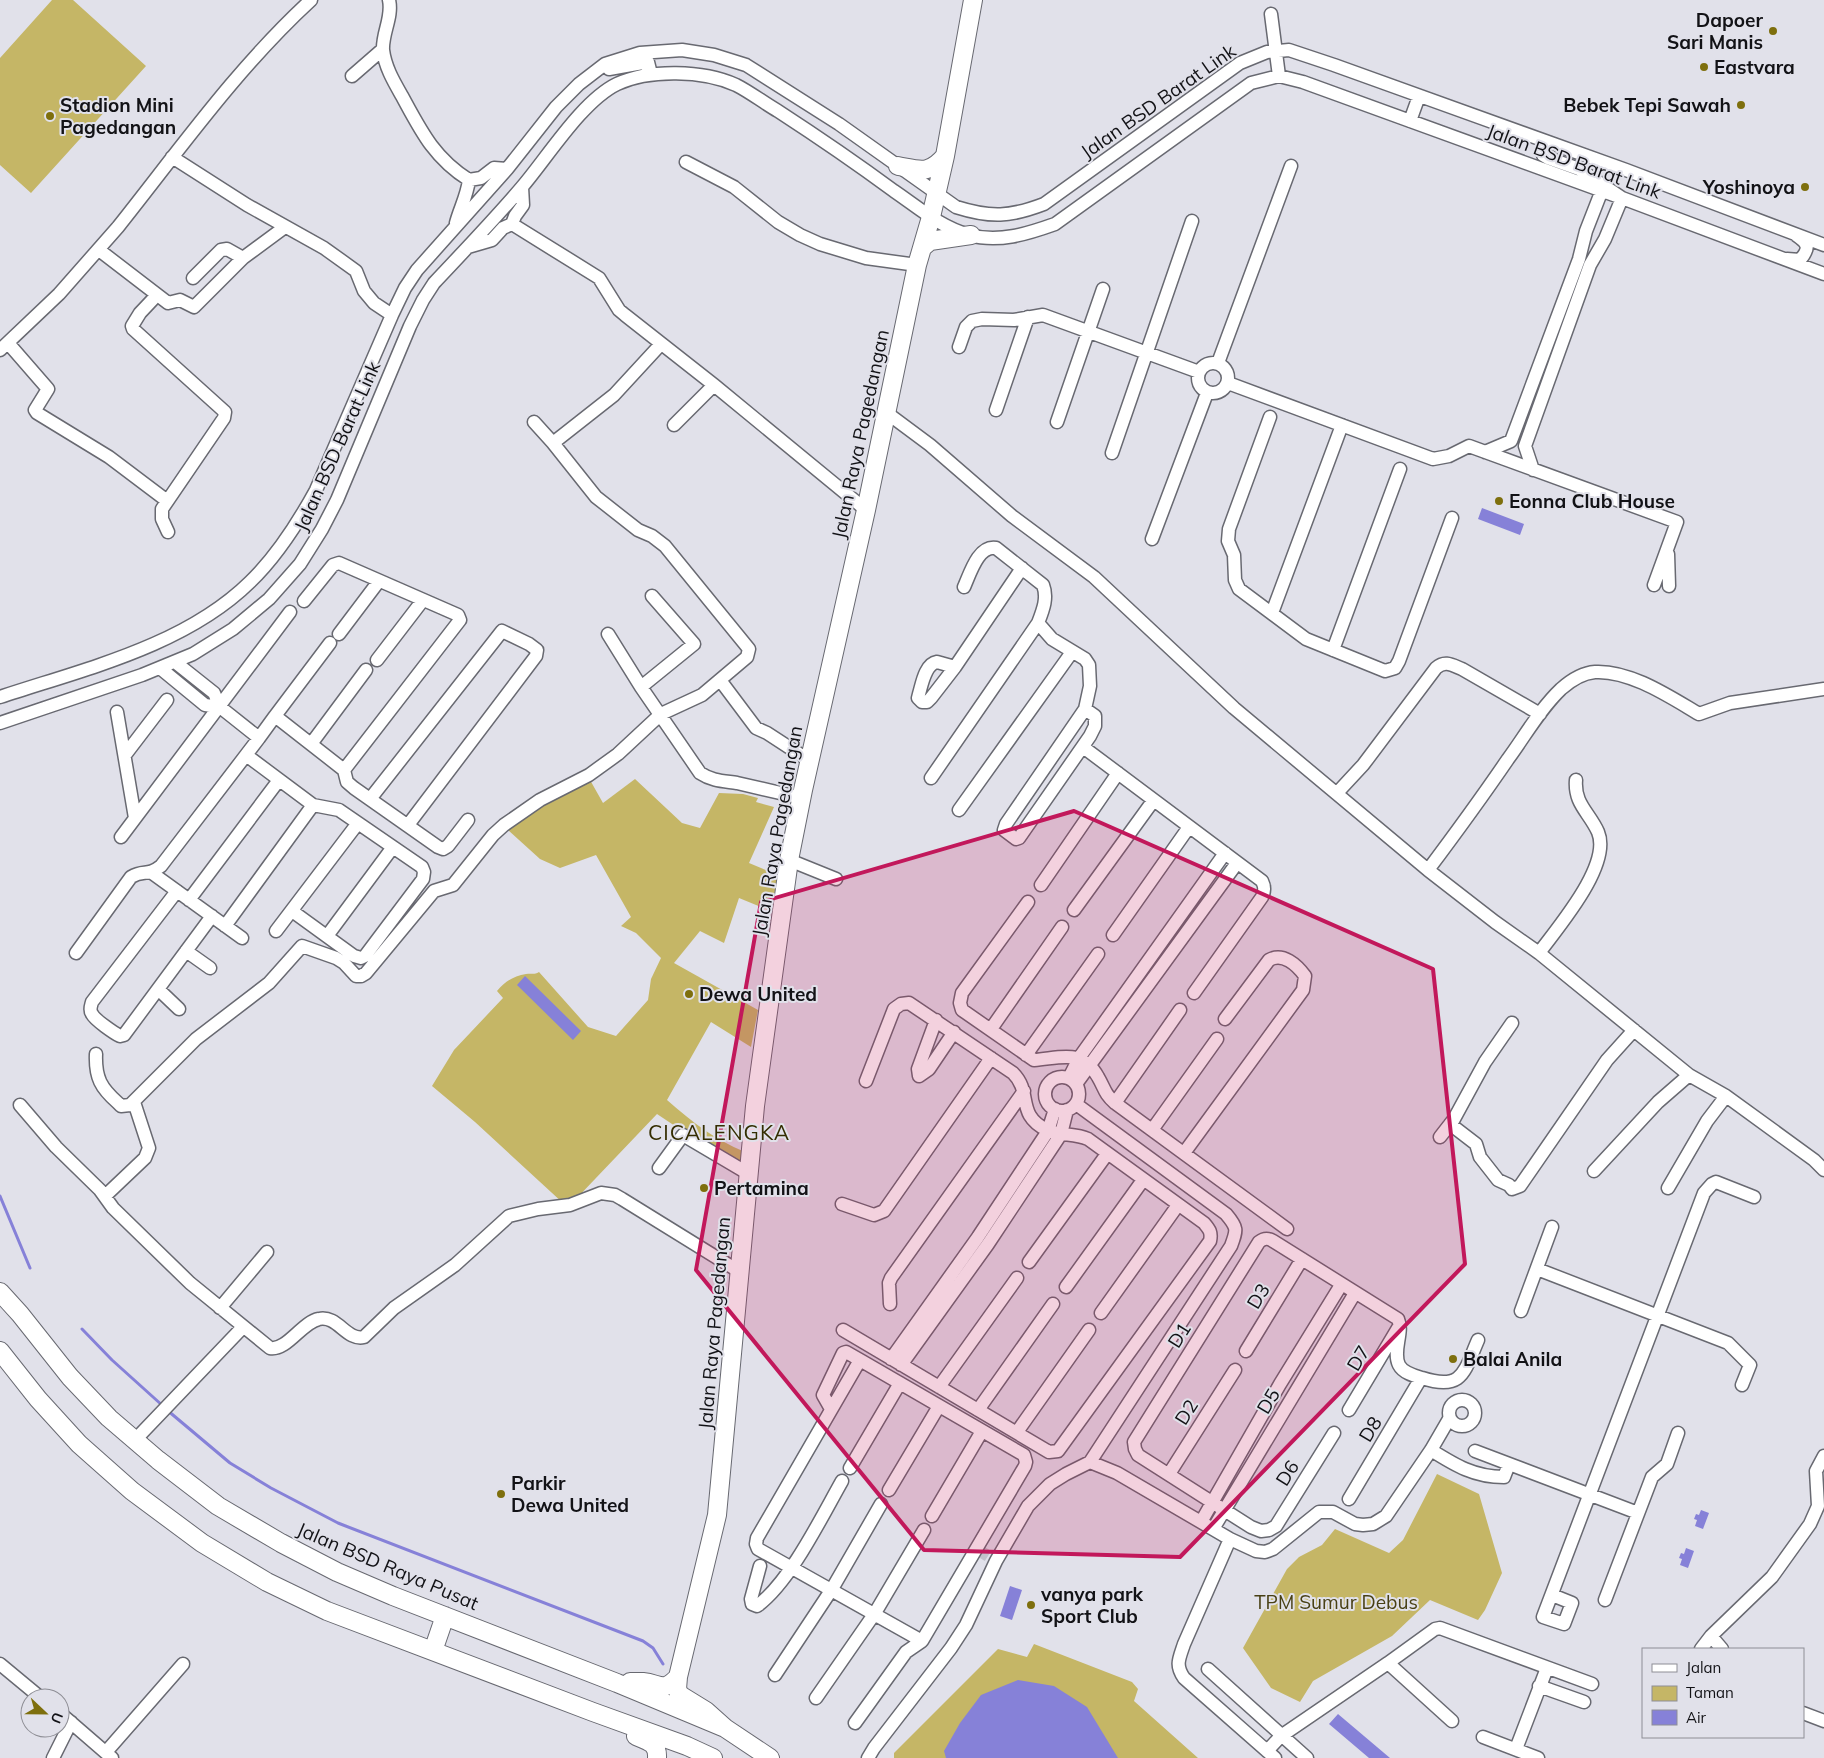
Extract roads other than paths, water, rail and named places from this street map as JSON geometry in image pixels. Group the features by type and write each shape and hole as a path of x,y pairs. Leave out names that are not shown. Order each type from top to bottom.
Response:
{"street":[{"path":"166,500 134,478 109,457 37,413 35,410 36,406 48,389 4,347 59,294 98,250 234,80 289,20 311,0"},
{"path":"389,0 390,7 383,49 390,74 426,139 455,172 469,180 481,178 494,168 508,170"},
{"name":"Jalan Raya Pagedangan","path":"678,1677 717,1515 755,1106 789,860 802,790 866,510 917,266 945,156 973,0"},
{"path":"1271,14 1279,76"},
{"path":"352,76 383,49"},
{"name":"Jalan BSD Barat Link","path":"0,697 130,654 181,632 217,610 250,583 302,516 316,490 392,315 405,288 417,270 508,170 556,107 579,84 605,64 640,53 682,50 714,55 746,65 839,124 956,207 976,213 1000,215 1021,212 1044,204 1240,63 1267,52 1289,50 1545,141 1824,245"},
{"path":"599,70 648,62 650,74"},
{"name":"Jalan BSD Barat Link","path":"0,723 160,668 193,654 233,629 269,599 300,564 322,529 361,444 410,326 434,283 522,186 573,122 594,101 616,84 650,74 681,72 735,85 827,143 946,227 971,235 1000,238 1027,234 1055,224 1250,83 1279,76 1303,82 1602,190 1824,274"},
{"path":"1410,121 1420,96"},
{"path":"1533,470 1525,446 1590,265 1605,239 1622,198 1579,169 1543,155 1542,150 1545,141"},
{"path":"898,166 926,170 936,166 945,156"},
{"path":"172,157 247,205 324,248 356,270 364,291 374,303 392,315"},
{"path":"686,162 734,187 778,222 800,235 820,244 866,258 917,266"},
{"path":"1218,363 1290,166"},
{"path":"456,226 460,206 467,195 469,180"},
{"path":"468,247 492,240 503,228 512,224 523,205 522,186"},
{"path":"1511,441 1579,259 1586,231 1602,190"},
{"path":"1112,453 1192,221"},
{"path":"512,224 599,278 619,310 866,510"},
{"path":"98,250 168,303 180,300 194,307 243,258 285,227"},
{"path":"1586,231 1605,239"},
{"path":"1782,259 1800,260 1806,253 1807,248 1804,241 1792,232"},
{"path":"922,247 930,241 971,235"},
{"path":"193,278 221,250 228,249 243,258"},
{"path":"1056,422 1103,289"},
{"path":"156,295 135,321 132,326 133,329 225,412 224,418 166,500 162,509 162,520 168,532"},
{"path":"959,346 966,327 972,321 982,319 1014,320 1043,315 1199,372"},
{"path":"996,410 1028,317"},
{"path":"553,443 614,395 661,344"},
{"path":"1210,363 1218,363 1225,367 1229,375 1228,383 1223,390 1215,394 1206,392 1200,388 1199,372 1203,366 1210,363"},
{"path":"1228,383 1433,459 1450,456 1469,446 1678,522 1654,585"},
{"path":"674,426 714,385"},
{"path":"1152,539 1206,392"},
{"path":"887,413 930,445 1012,516 1094,576 1234,708 1428,870 1494,922 1539,953 1689,1075 1726,1096 1814,1160 1824,1170"},
{"path":"1270,418 1228,529 1228,541 1234,555 1235,580 1240,589 1306,639 1385,671 1395,668 1452,518"},
{"path":"96,1054 99,1082 121,1106 130,1105 196,1039 269,983 302,946 336,958 344,963 356,976 366,973 434,891 453,885 504,825 540,800 590,774 618,754 661,714 702,695 747,657 749,649 665,546 652,536 638,530 596,497 534,422"},
{"path":"1272,613 1342,426"},
{"path":"339,435 361,444"},
{"path":"1485,452 1511,441 1525,446"},
{"path":"1333,650 1400,469"},
{"path":"1668,546 1669,586"},
{"path":"931,778 1038,623 1044,608 1045,588 1043,585 996,548 987,548 979,556 964,587"},
{"path":"304,601 333,565 339,563 458,615 460,620 344,770"},
{"path":"955,667 1022,568"},
{"path":"339,634 379,582"},
{"path":"641,687 694,644 652,596"},
{"path":"377,660 423,600"},
{"path":"121,838 290,612"},
{"path":"1038,623 1052,639 1084,659 1089,666 1090,686 1085,709 1006,824 1004,830 1016,839 1019,838 1083,747 1096,720 1093,714 1085,709"},
{"path":"370,799 502,631 529,644 537,650 536,656 408,826"},
{"path":"608,634 695,767 706,778 802,798"},
{"path":"152,873 161,866 330,643"},
{"path":"959,810 1072,652"},
{"path":"175,662 214,693 220,707 259,738"},
{"path":"1337,793 1362,765 1430,675 1442,663 1449,663 1462,669 1540,714"},
{"path":"160,668 205,705 220,707"},
{"path":"311,744 366,670"},
{"path":"1428,870 1471,813 1540,714 1561,689 1579,676 1595,672 1619,675 1636,680 1699,714 1730,703 1824,689"},
{"path":"720,680 756,728 810,761"},
{"path":"124,755 167,700"},
{"path":"117,712 136,818"},
{"path":"276,716 344,770 347,782 438,847 443,849 448,846 468,820"},
{"path":"1083,747 1262,881 1265,891 1194,993"},
{"path":"246,755 313,805 339,810 422,867 424,872 423,879 365,956 360,958 354,956 292,910"},
{"path":"1041,885 1118,773"},
{"path":"189,900 279,780"},
{"path":"1539,953 1589,882 1598,861 1601,845 1598,832 1579,802 1575,791 1576,780"},
{"path":"1074,910 1153,801"},
{"path":"225,926 313,805"},
{"path":"276,931 358,823"},
{"path":"1114,935 1189,827"},
{"path":"327,936 393,847"},
{"path":"1072,1081 1225,853"},
{"path":"789,860 836,878"},
{"path":"1085,1061 1237,863"},
{"path":"76,952 131,877 137,873 152,873 242,938"},
{"path":"177,891 92,1002 90,1008 92,1014 120,1036 124,1035 212,916"},
{"path":"1028,902 960,997 962,1010 1034,1060 1061,1056 1085,1061 1099,1079 1106,1095 1115,1103 1287,1229"},
{"path":"991,1030 1062,927"},
{"path":"186,951 210,968"},
{"path":"1026,1055 1098,954"},
{"path":"1184,1153 1303,990 1305,976 1301,970 1286,958 1274,957 1269,960 1225,1019"},
{"path":"158,989 179,1009"},
{"path":"843,1330 1049,1452 1058,1451 1210,1241 1210,1230 1204,1223 1088,1139 1077,1134 1061,1134 1048,1131 1030,1118 1026,1110 1024,1091 1019,1079 954,1032 909,1003 897,1005 894,1009 866,1081"},
{"path":"1115,1103 1180,1010"},
{"path":"936,1020 918,1069 919,1076 928,1069 954,1032"},
{"path":"1440,1137 1450,1124 1485,1062 1512,1023"},
{"path":"1450,1124 1476,1144 1480,1157 1498,1180 1509,1185 1512,1189 1520,1186 1606,1060 1634,1030"},
{"path":"1152,1130 1217,1039"},
{"path":"842,1204 874,1215 884,1211 991,1058"},
{"path":"1594,1171 1658,1102 1689,1075"},
{"path":"855,1723 906,1652 922,1641 985,1554 1028,1506 1050,1484 1090,1462 1231,1246 1236,1231 1235,1224 1226,1214 1066,1108 1047,1102 1045,1092 1049,1082 1058,1077 1072,1081 1079,1094 1066,1108 1048,1131 896,1362"},
{"path":"890,1304 889,1283 891,1278 1024,1091"},
{"path":"1668,1188 1707,1121 1726,1096"},
{"path":"105,1196 145,1158 150,1148 134,1102"},
{"path":"20,1104 56,1147 105,1196 113,1208 190,1283 265,1345 274,1349 282,1346 311,1322 318,1319 334,1321 356,1338 364,1338 394,1308 455,1265 509,1216 538,1209 570,1205 601,1193 616,1195 740,1272"},
{"path":"896,1362 988,1244 1061,1134 1066,1108"},
{"path":"659,1168 683,1135 749,1174"},
{"path":"1029,1262 1107,1154"},
{"path":"1066,1287 1143,1180"},
{"path":"1552,1596 1704,1193 1716,1182 1754,1197"},
{"path":"1102,1313 1178,1205"},
{"path":"1521,1311 1552,1228"},
{"name":"D1","path":"1169,1474 1138,1455 1134,1442 1259,1242 1266,1239 1274,1241 1302,1259"},
{"path":"220,1308 267,1252"},
{"path":"1302,1259 1394,1315 1400,1324 1397,1357 1399,1365 1404,1371 1421,1378 1447,1384 1455,1381 1464,1371 1478,1340"},
{"name":"D3","path":"1246,1352 1302,1259"},
{"path":"1537,1269 1728,1343 1750,1364 1742,1385"},
{"path":"939,1388 1017,1278"},
{"name":"D5","path":"1201,1522 1280,1384 1341,1284"},
{"name":"Jalan BSD Raya Pusat","path":"0,1292 70,1377 109,1418 218,1506 281,1543 337,1572 617,1683 724,1728 770,1758"},
{"name":"D5","path":"1213,1529 1355,1293"},
{"path":"978,1410 1053,1304"},
{"name":"D7","path":"1349,1410 1400,1324"},
{"path":"135,1440 243,1327"},
{"path":"1016,1432 1089,1330"},
{"path":"0,1351 38,1399 79,1444 132,1491 202,1543 267,1582 327,1611 687,1746 713,1758"},
{"path":"831,1409 823,1395 845,1351 1024,1455 1026,1462 985,1554 966,1624 952,1648 868,1758"},
{"path":"860,1360 806,1450 756,1541 756,1547 922,1641"},
{"name":"D2","path":"1169,1474 1236,1370"},
{"name":"D8","path":"1349,1499 1421,1378"},
{"path":"850,1468 900,1383"},
{"path":"889,1490 939,1406"},
{"path":"1090,1462 1117,1473 1230,1539 1256,1551 1265,1552 1273,1549 1319,1512 1333,1512 1356,1524 1373,1524 1386,1516 1449,1419"},
{"path":"932,1516 982,1431"},
{"name":"D6","path":"1224,1510 1261,1531 1269,1530 1276,1526 1334,1433"},
{"path":"1605,1600 1652,1477 1667,1464 1678,1433"},
{"path":"1430,1450 1458,1466 1488,1477 1504,1477 1509,1464"},
{"path":"1476,1451 1638,1513"},
{"path":"1702,1648 1711,1636 1772,1577 1810,1524 1818,1506 1816,1471 1824,1456"},
{"path":"1169,1474 1224,1510"},
{"path":"760,1566 751,1599 752,1604 757,1606 764,1601 792,1567 842,1481"},
{"path":"775,1675 832,1589 881,1504"},
{"path":"816,1698 875,1613 924,1530"},
{"path":"1230,1539 1184,1644 1178,1662 1179,1671 1184,1678 1271,1754 1282,1736 1388,1663 1430,1631 1440,1628 1592,1684"},
{"path":"433,1651 445,1616"},
{"path":"1711,1636 1721,1648"},
{"path":"1388,1663 1452,1721"},
{"path":"0,1664 29,1688"},
{"path":"53,1758 71,1722 109,1755 183,1664"},
{"path":"1208,1668 1308,1758"},
{"path":"1516,1749 1547,1668"},
{"path":"617,1683 644,1682 663,1687 670,1685 678,1677"},
{"path":"678,1677 677,1689 680,1695 706,1711 724,1728"},
{"path":"1539,1686 1584,1702"},
{"path":"593,1712 613,1726 655,1745 658,1751 658,1758"},
{"path":"1804,1713 1824,1721"},
{"path":"1483,1737 1538,1758"},
{"path":"658,1758 668,1749 705,1758"}],"water":[{"path":"1482,508 1524,524 1520,535 1478,519"},
{"path":"525,976 581,1031 573,1040 517,985"},
{"path":"1701,1510 1709,1513 1703,1529 1695,1526 1697,1520 1694,1519"},
{"path":"1686,1548 1694,1551 1688,1568 1680,1565 1682,1559 1679,1558 1681,1553 1684,1554"},
{"path":"1010,1586 1022,1590 1012,1620 1000,1616"},
{"path":"1018,1680 1054,1686 1087,1707 1118,1758 946,1758 944,1751 960,1723 981,1695"},
{"path":"1338,1714 1390,1758 1369,1758 1329,1724"}],"waterway":[{"path":"0,1196 30,1268"},
{"path":"82,1329 112,1360 163,1406"},
{"path":"167,1410 230,1463 271,1488 338,1523 643,1641 653,1648 663,1664"}],"tunnel":[{"path":"980,1551 988,1556"}],"place":[{"name":"Dapoer Sari Manis","path":"1773,31"},
{"name":"Eastvara","path":"1704,67"},
{"name":"Bebek Tepi Sawah","path":"1741,105"},
{"name":"Stadion Mini Pagedangan","path":"50,116"},
{"name":"Yoshinoya","path":"1805,187"},
{"name":"Eonna Club House","path":"1499,501"},
{"name":"Dewa United","path":"689,994"},
{"name":"Pertamina","path":"704,1188"},
{"name":"Balai Anila","path":"1453,1359"},
{"name":"Parkir Dewa United","path":"501,1494"},
{"name":"vanya park Sport Club","path":"1031,1605"}],"district":[{"name":"CICALENGKA","path":"719,1133"}],"park label":[{"name":"TPM Sumur Debus","path":"1336,1602"}]}
